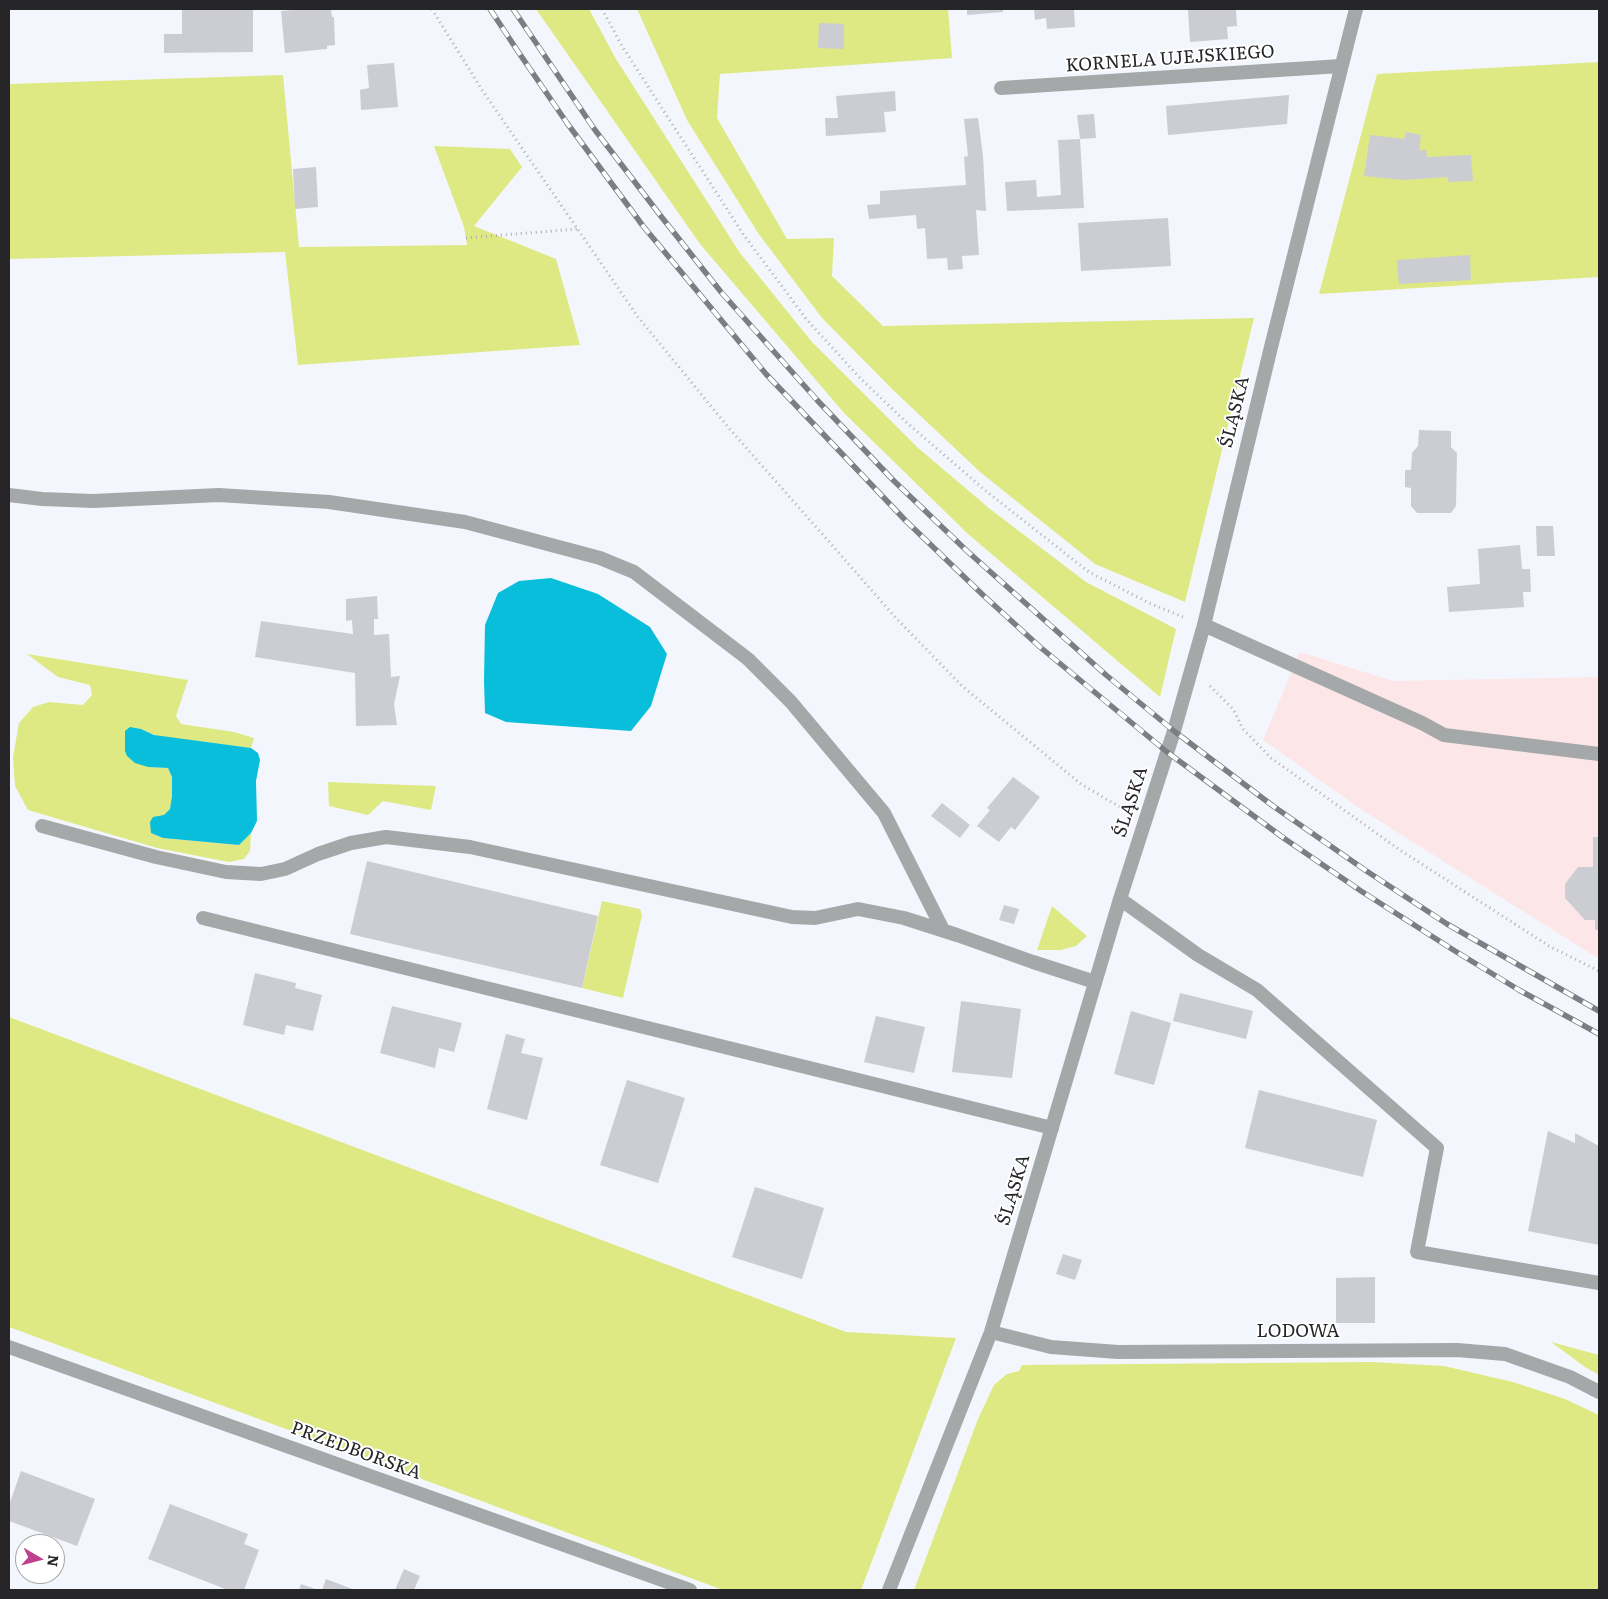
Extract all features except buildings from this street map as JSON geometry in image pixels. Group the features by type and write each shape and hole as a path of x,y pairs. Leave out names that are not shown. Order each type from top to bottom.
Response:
{"street":[{"name":"ŚLĄSKA","path":"889,1590 991,1332 1120,899 1204,626 1266,365 1356,9"},
{"name":"KORNELA UJEJSKIEGO","path":"1001,88 1342,66"},
{"path":"9,495 42,499 93,501 219,495 329,502 465,522 600,558 634,572 748,659 791,702 884,813 943,930"},
{"path":"1204,626 1422,723 1444,735 1599,754"},
{"path":"42,826 165,859 226,872 261,874 285,869 318,854 351,843 386,837 470,847 792,917 815,918 858,909 904,918 1095,982"},
{"path":"1120,899 1198,955 1257,990 1437,1148 1417,1252 1599,1283"},
{"path":"203,918 1052,1128"},
{"name":"LODOWA","path":"991,1332 1051,1347 1118,1352 1458,1350 1505,1354 1570,1377 1599,1392"},
{"name":"PRZEDBORSKA","path":"9,1347 690,1590"}],"path":[{"path":"432,9 480,87 638,317 722,420 903,625 962,686 1081,784 1119,808 1146,819"},
{"path":"602,9 622,46 742,234 807,320 860,378 906,422 986,492 1089,572 1149,603 1204,626"},
{"path":"466,238 577,229"},
{"path":"1190,672 1214,689 1227,702 1233,709 1243,729 1270,758 1400,850 1549,946 1599,971"}],"shaded area":[{"path":"1300,652 1393,681 1599,677 1599,957 1596,957 1365,812 1263,740"}],"green space":[{"path":"536,9 589,9 616,59 740,253 812,342 917,447 990,509 1086,582 1176,629 1160,697 968,534 844,413 700,244"},
{"path":"637,9 948,9 952,58 720,74 717,118 787,239 834,238 832,276 883,326 1254,318 1185,602 1095,564 980,472 892,389 822,318 758,233 687,120"},
{"path":"1599,62 1599,277 1319,294 1377,74"},
{"path":"283,75 299,247 467,245 464,227 434,146 510,149 522,167 474,226 556,259 580,345 298,365 285,252 9,259 9,84"},
{"path":"27,654 188,680 176,716 181,724 234,732 254,738 251,748 166,738 141,729 148,767 168,768 172,777 170,809 151,833 163,838 239,845 251,833 250,851 244,859 229,862 157,848 28,810 15,786 13,757 19,723 33,707 49,702 83,705 92,695 90,685 58,677"},
{"path":"328,782 436,786 431,810 383,801 368,815 329,806"},
{"path":"602,901 640,909 642,915 623,998 582,988"},
{"path":"1052,906 1087,936 1076,946 1061,950 1037,950"},
{"path":"9,1017 846,1332 956,1338 861,1590 723,1590 9,1327"},
{"path":"1551,1342 1599,1355 1599,1375 1585,1367"},
{"path":"1372,1362 1444,1366 1513,1382 1565,1399 1599,1415 1599,1590 914,1590 978,1419 994,1385 1007,1374 1019,1371 1022,1365"}],"water":[{"path":"551,578 598,594 650,627 667,654 651,706 631,731 506,722 485,713 485,625 498,593 519,581"},
{"path":"130,727 141,729 154,735 251,748 258,753 260,760 256,781 257,821 251,833 239,845 163,838 151,833 150,822 153,817 164,815 170,809 172,777 168,768 148,767 135,763 127,756 125,751 125,731"}],"railway":[{"path":"490,9 567,123 643,226 766,374 906,521 983,595 1040,647 1167,752 1285,839 1361,891 1455,951 1519,990 1599,1034"},
{"path":"513,9 595,130 721,292 817,400 893,480 967,551 1106,675 1174,731 1273,806 1447,924 1599,1011"}]}
